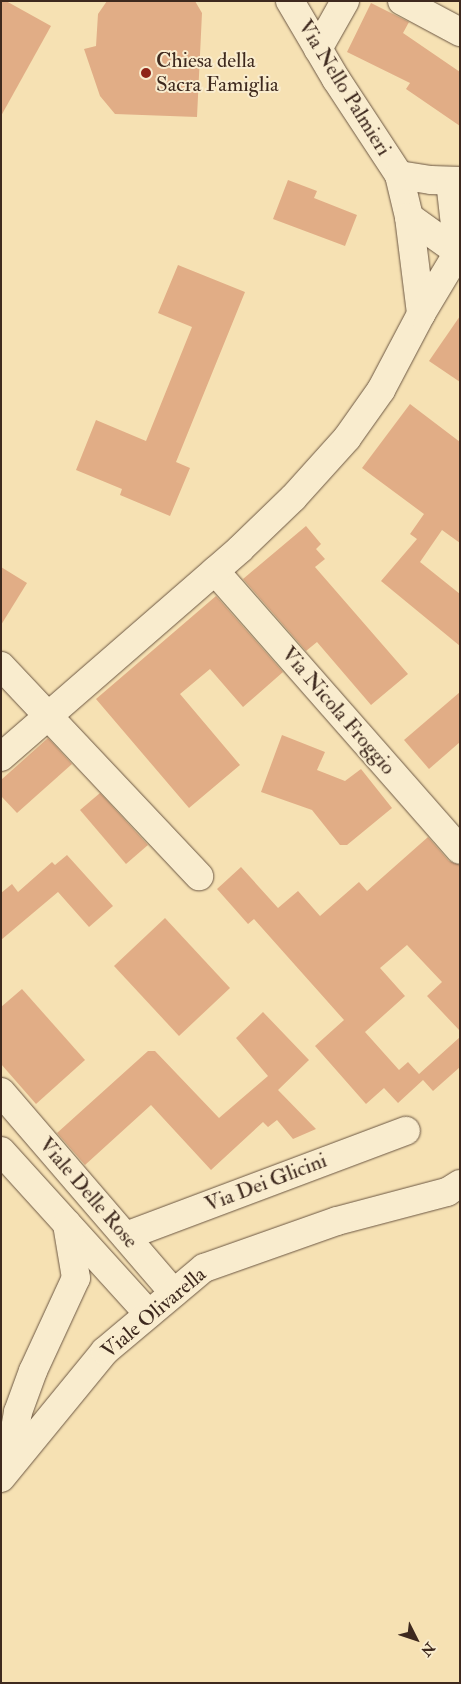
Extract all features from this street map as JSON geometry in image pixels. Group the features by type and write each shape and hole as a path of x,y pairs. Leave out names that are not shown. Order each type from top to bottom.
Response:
{"street":[{"name":"Via Nello Palmieri","path":"290,1 318,49 399,175 410,217 421,314"},
{"path":"318,49 345,1"},
{"path":"402,1 460,32"},
{"path":"1,757 216,571 293,498 347,438 381,390 421,314 459,251 455,181 399,175"},
{"path":"410,217 459,251"},
{"name":"Via Nicola Froggio","path":"216,571 460,850"},
{"path":"1,666 50,715 199,876"},
{"name":"Viale Delle Rose","path":"1,1092 174,1293"},
{"name":"Via Dei Glicini","path":"126,1236 406,1131"},
{"name":"Viale Delle Rose","path":"1,1151 149,1314"},
{"name":"Viale Olivarella","path":"4,1474 105,1351 204,1268 337,1221 447,1192 460,1184"},
{"path":"4,1474 18,1412 33,1371 76,1278 67,1224"}],"building":[{"path":"1,1 6,1 51,26 1,116"},
{"name":"Chiesa della Sacra Famiglia","path":"107,1 195,1 202,13 197,117 115,114 100,96 84,49 96,46 98,14"},
{"path":"371,3 409,22 403,33 460,72 460,126 406,89 410,83 347,52"},
{"path":"288,180 317,191 314,198 357,215 345,246 273,219"},
{"path":"178,265 245,292 176,462 190,468 170,516 120,495 122,489 76,470 96,420 146,441 192,327 158,313"},
{"path":"460,316 460,382 429,361"},
{"path":"410,404 460,442 460,543 442,530 420,562 460,594 460,646 381,581 417,539 410,534 424,514 362,468"},
{"path":"306,526 321,544 316,549 325,559 315,567 408,674 371,705 317,642 306,651 243,579"},
{"path":"1,567 27,583 1,625"},
{"path":"216,596 283,672 243,707 210,669 180,694 240,765 189,808 96,699"},
{"path":"460,692 460,742 429,769 404,740"},
{"path":"282,735 325,752 317,770 345,781 361,769 392,808 347,845 340,845 312,810 261,792"},
{"path":"48,738 72,764 17,813 1,796 1,780"},
{"path":"100,793 148,845 126,864 80,810"},
{"path":"428,837 449,861 460,865 460,1031 427,996 442,982 407,945 380,968 405,996 365,1032 399,1070 408,1062 419,1074 460,1037 460,1067 433,1091 423,1080 398,1103 384,1088 366,1104 315,1046 344,1020 254,919 248,924 217,889 241,867 278,908 298,891 320,916 359,882 367,891"},
{"path":"67,855 113,906 89,927 58,892 1,940 1,893 12,884 18,892 52,862 55,865"},
{"path":"165,918 230,988 179,1036 114,966"},
{"path":"22,989 85,1060 36,1104 1,1064 1,1007"},
{"path":"263,1012 309,1060 278,1090 316,1129 293,1139 277,1120 268,1127 263,1122 211,1170 151,1105 85,1165 57,1133 148,1051 155,1051 219,1118 268,1076 236,1038"}],"place":[{"name":"Chiesa della Sacra Famiglia","path":"146,73"}]}
